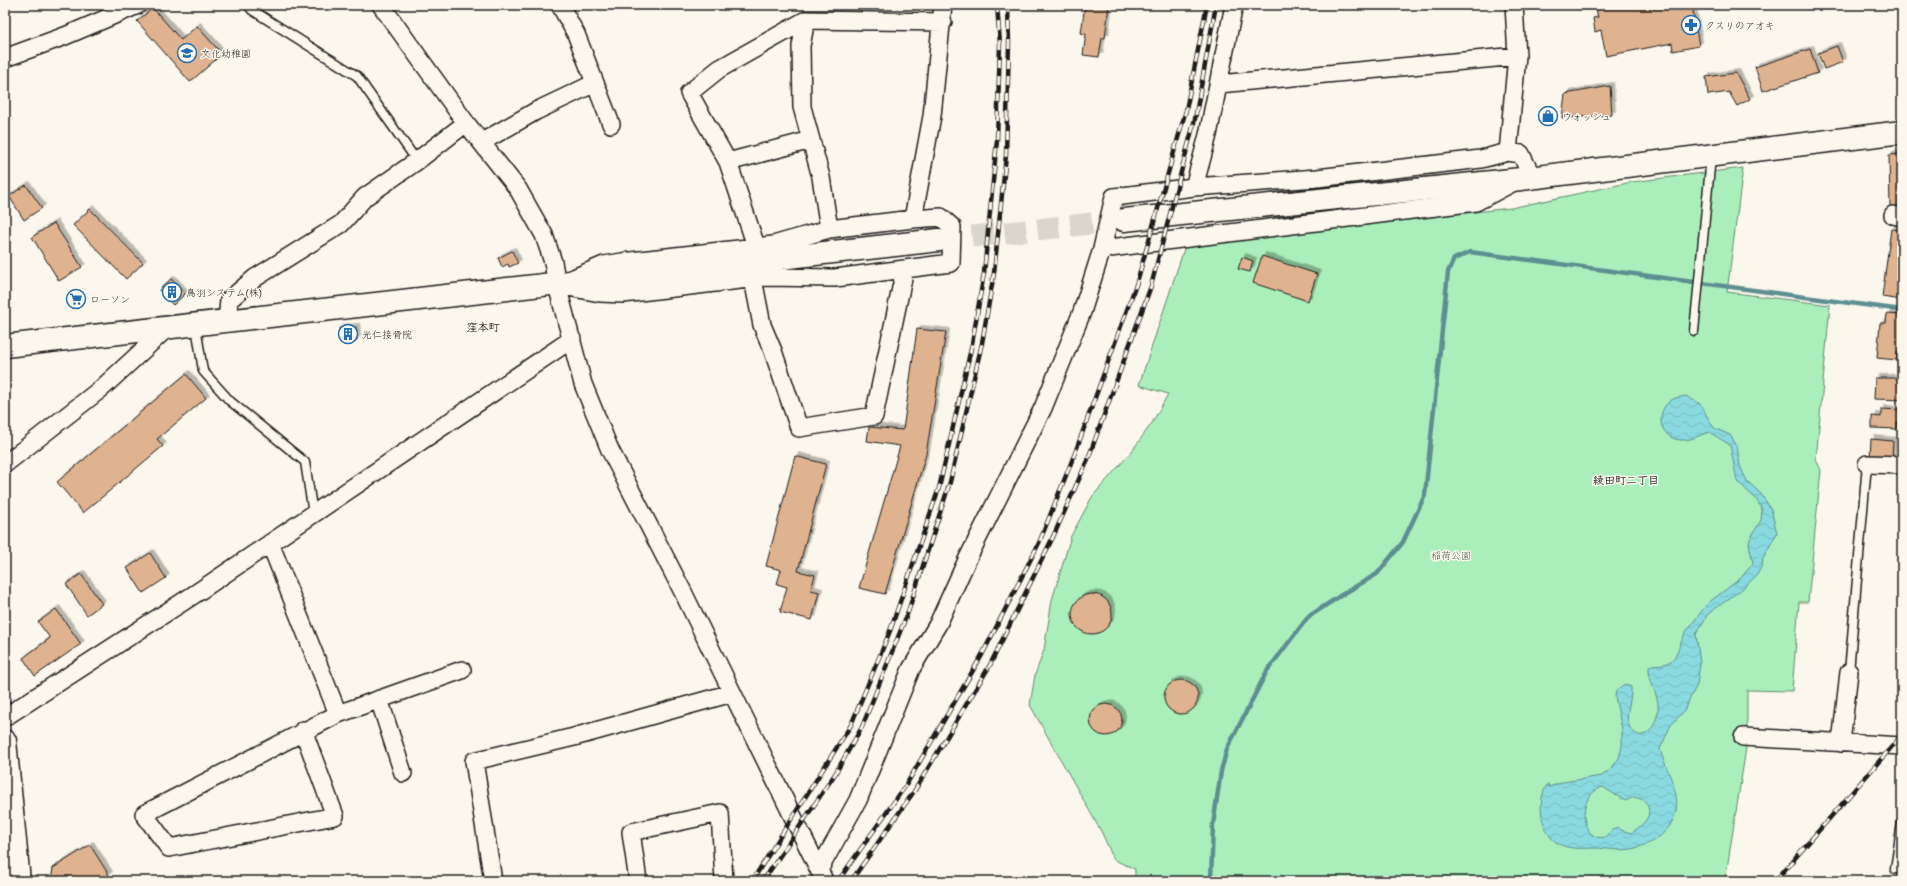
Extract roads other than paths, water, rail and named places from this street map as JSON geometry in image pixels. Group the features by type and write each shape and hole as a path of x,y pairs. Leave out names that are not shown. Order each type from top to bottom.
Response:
{"street":[{"path":"5,58 65,36 138,5"},
{"path":"381,5 466,123 518,189 544,235 553,262 557,285 583,384 610,450 683,592 822,876"},
{"path":"560,5 576,34 611,124"},
{"path":"913,219 932,116 943,22 943,5"},
{"path":"1194,187 1208,135 1234,5"},
{"path":"1508,152 1518,56 1514,5"},
{"path":"756,246 728,162 689,93 719,68 806,20 943,22"},
{"path":"806,20 801,46 802,107 821,177 829,229"},
{"path":"1219,84 1518,56"},
{"path":"482,142 536,111 595,83"},
{"path":"227,322 229,300 255,278 341,224 365,197 417,161 466,123"},
{"path":"1124,220 1526,178 1902,132"},
{"path":"728,162 811,140"},
{"path":"822,876 858,800 911,669 938,624 967,560 1043,408 1082,312 1102,249 1114,197 1194,187 1317,178 1481,159 1508,152 1521,154 1526,178"},
{"path":"1102,249 1476,202 1526,178"},
{"path":"941,217 952,227 951,263 835,278 753,278 623,294 600,293 557,285 610,264 773,244 829,229 941,217"},
{"path":"5,346 557,285 649,272 939,240"},
{"path":"753,278 762,326 773,351 799,428 874,416 904,269"},
{"path":"5,464 102,388 166,329"},
{"path":"5,717 270,543 572,339"},
{"path":"1867,464 1902,465"},
{"path":"270,543 338,714"},
{"path":"303,730 335,816 169,848 144,814 263,753 303,730 338,714 462,670"},
{"path":"1841,743 1849,672"},
{"path":"493,881 474,761 574,737 732,693"},
{"path":"379,699 403,773"},
{"path":"1743,737 1902,746"},
{"path":"5,741 19,881"},
{"path":"638,881 631,832 720,813 724,881"}],"lane":[{"path":"248,5 252,10 357,76 417,161"},
{"path":"1694,331 1711,155"},
{"path":"196,325 203,371 230,401 305,462 313,514"},
{"path":"1849,672 1867,464"},
{"path":"1902,822 1895,869 1902,870"}],"water":[{"path":"1686,396 1700,404 1714,428 1730,435 1737,446 1740,466 1747,481 1761,494 1771,509 1777,533 1763,558 1762,565 1757,575 1742,589 1708,614 1696,634 1700,663 1697,685 1683,712 1671,725 1660,749 1674,787 1677,803 1674,818 1666,831 1653,841 1631,849 1619,850 1565,847 1554,841 1542,818 1542,799 1548,784 1549,787 1563,782 1602,776 1611,769 1619,758 1622,746 1622,729 1615,697 1616,690 1625,684 1631,687 1628,713 1629,725 1638,735 1645,734 1650,730 1657,717 1658,702 1649,675 1649,667 1652,665 1665,664 1674,659 1685,633 1708,603 1741,578 1753,563 1749,544 1750,539 1761,520 1762,509 1756,499 1737,481 1730,445 1709,432 1691,439 1680,440 1672,438 1663,428 1661,416 1663,409 1673,399","holes":["1603,787 1625,801 1634,797 1644,800 1647,805 1649,810 1648,815 1640,827 1631,833 1621,830 1618,827 1612,830 1605,837 1597,837 1590,833 1586,826 1584,817 1588,799 1594,792"]}],"waterway":[{"path":"1211,881 1213,825 1221,771 1227,749 1267,671 1308,617 1377,574 1403,542 1425,495 1448,272 1454,259 1470,252 1902,310"}],"tunnel":[{"path":"939,240 1124,220"}],"railway":[{"path":"752,881 851,725 890,631 939,488 972,344 984,273 997,140 1000,44 997,5"},
{"path":"763,881 835,774 862,727 908,612 950,482 982,343 994,273 1006,155 1009,43 1008,5"},
{"path":"838,881 906,785 982,655 1039,543 1075,453 1137,282 1186,110 1207,5"},
{"path":"851,881 915,790 990,665 1053,537 1088,459 1151,286 1195,119 1216,5"},
{"path":"1775,881 1902,735"}],"place":[{"name":"クスリのアオキ","path":"1691,25"},
{"name":"文化幼稚園","path":"187,53"},
{"name":"ウォッシュ","path":"1548,116"},
{"name":"鳥羽システム(株)","path":"172,292"},
{"name":"ローソン","path":"76,299"},
{"name":"光仁接骨院","path":"348,334"}],"district":[{"name":"窪本町","path":"483,327"},
{"name":"綾田町二丁目","path":"1626,480"}],"park label":[{"name":"稲荷公園","path":"1451,555"}]}
